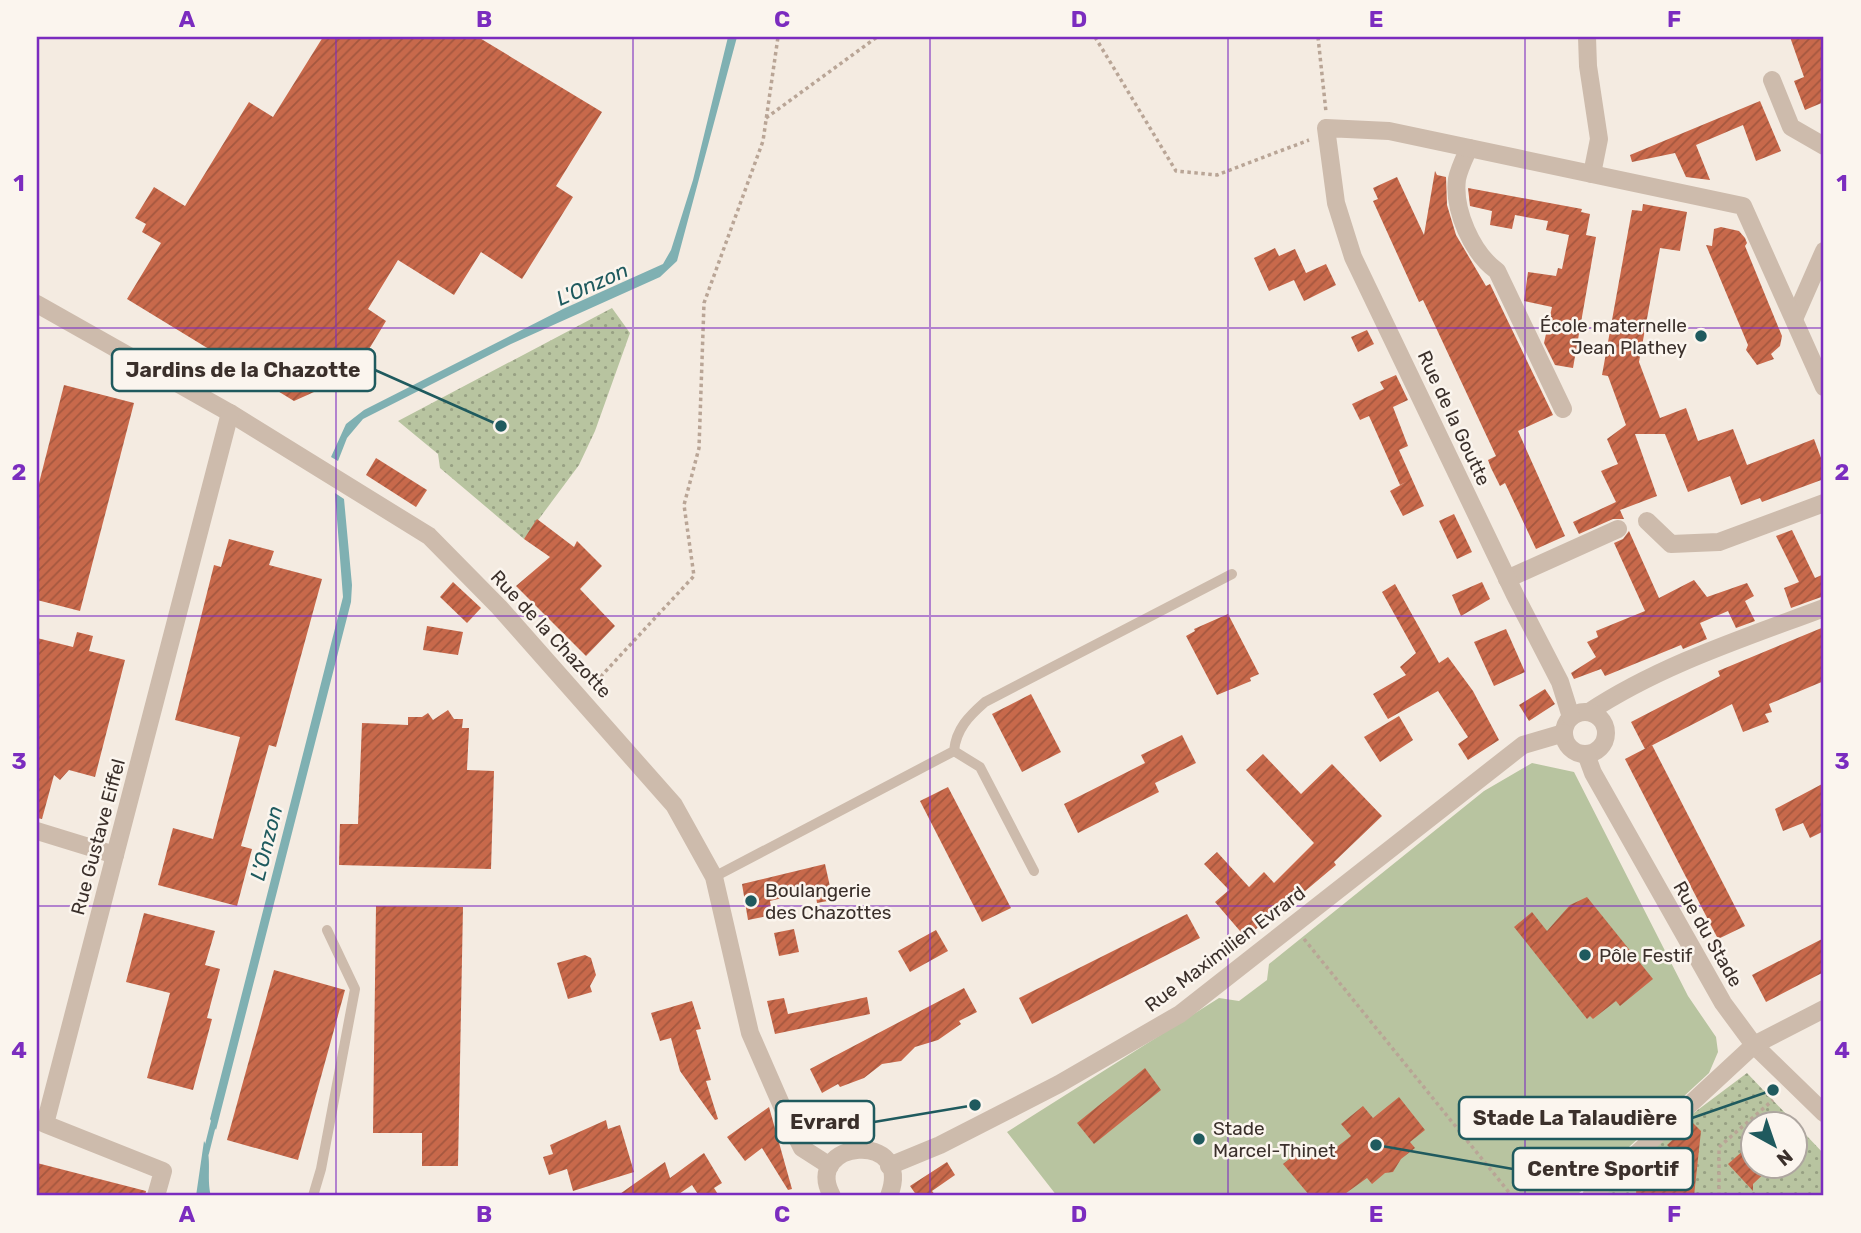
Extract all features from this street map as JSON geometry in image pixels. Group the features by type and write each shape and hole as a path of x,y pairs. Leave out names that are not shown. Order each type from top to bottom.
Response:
{"street":[{"path":"1587,37 1588,66 1599,139 1592,174"},
{"path":"1772,80 1791,127 1824,146"},
{"path":"1327,131 1389,131 1743,206 1821,367 1824,387"},
{"name":"Rue de la Goutte","path":"1327,131 1336,203 1353,257 1507,579 1560,682 1575,721"},
{"path":"1469,148 1457,179 1459,208 1485,262 1497,271 1563,409"},
{"path":"1795,317 1824,251"},
{"name":"Rue de la Chazotte","path":"37,304 230,413 429,536 581,698 674,806 714,877 750,1033 802,1148 830,1167"},
{"name":"Rue Gustave Eiffel","path":"156,1196 163,1171 45,1124 230,413"},
{"path":"1647,521 1671,544 1719,542 1824,503"},
{"path":"1507,579 1618,529"},
{"name":"Rue Maximilien Evrard","path":"889,1166 940,1145 1136,1041 1180,1014 1523,745 1575,721 1615,695 1709,650 1824,608"},
{"path":"1601,719 1606,737 1599,749 1586,754 1568,746 1575,721 1601,719"},
{"name":"Rue du Stade","path":"1586,754 1593,773 1716,991 1754,1045 1824,1113"},
{"path":"37,831 115,855"},
{"path":"1591,1196 1754,1045 1824,1009"},
{"path":"832,1196 827,1179 830,1167 837,1157 859,1148 872,1150 889,1166 892,1177 889,1196"}],"lane":[{"path":"954,751 955,738 966,718 985,702 1232,574"},
{"path":"954,751 980,766 1034,871"},
{"path":"714,877 954,751"},
{"path":"313,1196 321,1169 355,989 327,930"}],"path":[{"path":"581,698 694,576 684,505 699,449 705,303 763,141 778,37"},
{"path":"766,118 877,37"},
{"path":"1095,37 1176,171 1217,174 1327,131 1325,83 1318,37"},
{"path":"1293,924 1512,1196"},
{"path":"1720,1196 1719,1147 1773,1100"}],"green space":[{"path":"612,308 630,333 595,431 579,465 524,539 440,468 438,454 398,421"},
{"path":"1532,763 1574,772 1688,996 1716,1037 1718,1052 1709,1073 1576,1196 1057,1196 1007,1132 1219,998 1239,1001 1267,980 1269,964 1484,791"},
{"path":"1747,1073 1782,1110 1738,1110 1738,1180 1808,1180 1808,1137 1824,1154 1824,1196 1602,1196 1683,1121"}],"water":[{"path":"728,37 737,37 677,261 660,277 511,344 363,419 347,438 338,461 331,457 346,424 364,410 563,309 663,264 671,250 693,180"},
{"path":"335,493 344,499 352,585 351,602 216,1130 210,1119 343,597"},
{"path":"204,1141 208,1153 211,1196 196,1196"}],"building":[{"path":"323,37 478,37 602,112 556,186 573,197 522,279 481,252 454,295 398,260 368,309 386,321 354,374 294,401 127,299 161,243 142,232 146,224 135,218 154,187 185,206 249,102 273,117"},
{"path":"1790,37 1824,37 1824,102 1805,110 1794,81 1804,77"},
{"path":"1760,101 1781,151 1756,161 1743,125 1696,145 1710,180 1686,177 1675,153 1632,162 1630,155"},
{"path":"1435,171 1437,175 1446,177 1447,205 1456,235 1486,286 1490,284 1553,415 1518,431 1565,536 1536,549 1505,483 1500,486 1491,468 1488,460 1496,456 1423,300 1419,302 1373,201 1378,199 1373,188 1397,177 1424,235"},
{"path":"1468,188 1582,209 1581,212 1590,214 1586,235 1596,237 1573,368 1555,365 1544,343 1552,307 1524,301 1528,272 1556,276 1558,268 1562,269 1569,235 1546,230 1548,221 1515,215 1512,229 1490,225 1492,211 1470,206"},
{"path":"1643,204 1687,212 1680,251 1660,248 1639,362 1660,418 1686,408 1698,441 1733,429 1747,465 1814,439 1824,466 1824,479 1762,502 1760,498 1741,505 1730,476 1688,492 1665,434 1635,434 1657,496 1620,510 1624,519 1613,519 1579,534 1573,522 1616,502 1601,471 1618,464 1607,439 1626,425 1608,376 1602,375 1632,210 1642,211"},
{"path":"1721,227 1739,231 1745,238 1745,246 1782,336 1780,346 1771,354 1774,359 1757,365 1746,350 1748,345 1706,245 1712,246 1714,229"},
{"path":"1275,248 1279,256 1295,249 1306,273 1326,264 1336,285 1304,301 1294,280 1269,291 1254,258"},
{"path":"1367,330 1374,344 1358,352 1351,337"},
{"path":"1396,375 1408,400 1393,407 1408,446 1399,450 1424,506 1403,516 1390,491 1406,482 1400,485 1369,416 1360,420 1352,404 1384,389 1380,382"},
{"path":"64,385 134,403 80,611 37,600 37,491"},
{"path":"376,458 427,490 416,507 366,475"},
{"path":"1454,514 1472,552 1457,559 1439,521"},
{"path":"537,519 574,547 577,541 602,566 580,589 615,626 586,656 516,586 550,557 524,539"},
{"path":"1792,530 1815,578 1824,574 1824,596 1791,608 1784,588 1799,582 1776,536"},
{"path":"1629,531 1659,598 1694,580 1707,597 1747,583 1754,596 1745,601 1755,621 1736,628 1728,611 1700,623 1707,639 1683,649 1681,645 1605,676 1601,669 1574,679 1571,673 1596,657 1587,642 1598,637 1596,631 1645,611 1614,543 1623,539"},
{"path":"229,539 274,551 269,565 322,579 276,747 269,745 241,846 252,849 237,906 158,885 173,828 213,839 240,737 175,720 214,565 221,567"},
{"path":"453,582 481,608 467,623 440,597"},
{"path":"1482,582 1490,599 1461,616 1452,595"},
{"path":"1395,584 1439,663 1448,657 1473,691 1499,740 1468,760 1458,744 1468,737 1438,691 1388,719 1373,694 1406,675 1400,667 1416,653 1382,592"},
{"path":"1228,614 1259,674 1250,678 1251,681 1217,695 1186,636 1195,631 1194,629"},
{"path":"427,626 463,632 458,655 423,650"},
{"path":"1824,627 1824,681 1769,704 1772,712 1765,714 1769,722 1743,732 1732,704 1645,749 1631,722 1720,676 1718,671"},
{"path":"1506,629 1525,672 1494,686 1474,642"},
{"path":"77,632 93,636 89,651 125,660 95,777 69,770 60,780 54,775 42,819 37,818 37,638 73,647"},
{"path":"1545,689 1555,704 1529,721 1519,705"},
{"path":"1031,694 1061,752 1022,772 992,714"},
{"path":"448,710 454,719 463,719 462,728 469,728 467,770 494,771 491,869 339,865 340,824 358,824 362,723 408,725 408,717 422,717 428,713 433,720"},
{"path":"1399,716 1413,740 1380,762 1364,737"},
{"path":"1182,735 1196,763 1155,783 1159,792 1078,833 1064,804 1145,763 1141,755"},
{"path":"1652,745 1745,926 1718,939 1625,759"},
{"path":"1263,754 1301,794 1332,764 1382,816 1334,862 1336,865 1285,908 1283,905 1246,938 1215,902 1229,890 1204,864 1217,852 1249,887 1264,872 1274,883 1314,843 1246,770"},
{"path":"1824,783 1824,831 1810,838 1803,823 1783,831 1775,809"},
{"path":"948,787 1011,908 982,922 920,801"},
{"path":"825,864 833,900 817,903 815,890 770,901 772,915 748,920 742,884"},
{"name":"Pôle Festif","path":"1587,897 1653,979 1620,1006 1616,1001 1593,1019 1590,1016 1587,1019 1514,927 1532,912 1547,931 1570,905"},
{"path":"376,906 463,907 458,1166 422,1166 422,1133 373,1133"},
{"path":"144,913 215,931 205,965 220,969 207,1018 212,1019 193,1090 147,1078 170,993 126,982"},
{"path":"1187,914 1200,938 1032,1024 1019,998"},
{"path":"794,929 799,952 779,956 774,933"},
{"path":"936,930 948,951 910,972 898,951"},
{"path":"1824,938 1824,972 1766,1002 1752,975"},
{"path":"585,955 591,958 596,975 590,986 592,992 568,999 557,963"},
{"path":"274,970 345,990 298,1160 227,1140"},
{"path":"964,988 977,1012 959,1021 961,1024 938,1040 915,1047 901,1061 882,1064 864,1078 840,1087 838,1084 822,1093 810,1069"},
{"path":"867,997 870,1014 775,1034 767,1001 784,998 788,1014"},
{"path":"692,1001 701,1029 696,1030 711,1080 706,1081 718,1119 715,1120 680,1071 671,1038 660,1041 651,1013"},
{"path":"1145,1068 1161,1090 1094,1144 1077,1123"},
{"path":"1399,1097 1425,1130 1410,1142 1415,1148 1401,1159 1393,1172 1385,1173 1372,1184 1367,1178 1342,1196 1310,1196 1283,1164 1302,1149 1308,1157 1318,1149 1324,1157 1351,1136 1341,1124 1363,1106 1373,1118"},
{"path":"769,1107 792,1189 788,1190 762,1148 745,1161 727,1137"},
{"path":"606,1120 608,1129 620,1125 634,1172 573,1191 567,1169 549,1175 543,1157 553,1154 550,1145"},
{"path":"1692,1122 1701,1131 1694,1196 1636,1196 1637,1171 1657,1173 1653,1161 1675,1153 1667,1145"},
{"path":"704,1153 722,1183 714,1188 719,1196 699,1196 692,1185 676,1196 617,1196 665,1162 670,1178"},
{"path":"1738,1155 1738,1175 1728,1164"},
{"path":"947,1162 955,1175 932,1191 936,1196 917,1196 910,1186"},
{"path":"37,1163 146,1191 145,1196 37,1196"},
{"path":"1743,1180 1757,1180 1753,1184 1753,1191"}],"waterway":[{"name":"L'Onzon","path":"206,1153 215,1117"}],"place":[{"name":"École maternelle Jean Plathey","path":"1701,336"},
{"name":"Jardins de la Chazotte","path":"501,426"},
{"name":"Boulangerie des Chazottes","path":"751,901"},
{"name":"Pôle Festif","path":"1585,955"},
{"name":"Stade La Talaudière","path":"1773,1090"},
{"name":"Evrard","path":"975,1105"},
{"name":"Stade Marcel-Thinet","path":"1199,1139"},
{"name":"Centre Sportif","path":"1376,1145"}]}
